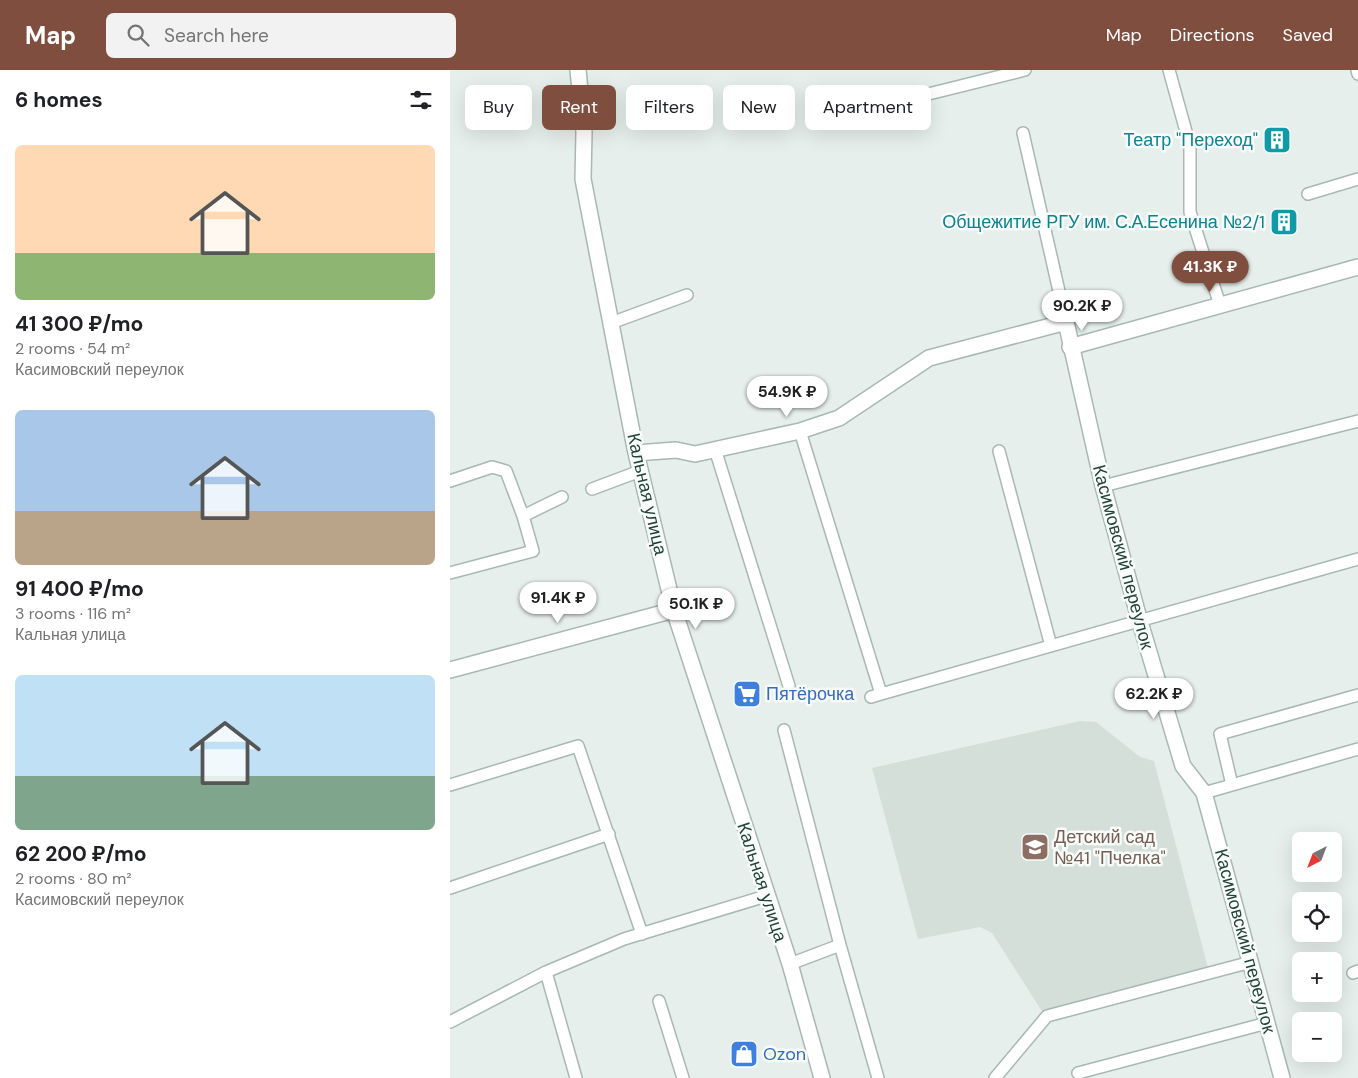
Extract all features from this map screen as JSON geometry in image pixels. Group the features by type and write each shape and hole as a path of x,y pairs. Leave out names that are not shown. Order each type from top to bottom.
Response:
{"street":[{"name":"Кальная улица","path":"578,70 584,132 583,179 640,471 674,610 766,896 790,964 822,1078"},
{"path":"1070,347 1358,267"},
{"path":"636,453 676,450 695,454 800,431 839,418 930,358 1066,322"},
{"name":"Касимовский переулок","path":"1066,322 1070,347 1103,486 1140,622 1183,766 1204,793 1282,1078"},
{"path":"450,670 674,610"}],"lane":[{"path":"931,93 1025,70"},
{"path":"1169,70 1190,146 1190,212 1220,305"},
{"path":"1357,70 1358,74"},
{"path":"1023,133 1066,322"},
{"path":"1308,194 1358,179"},
{"path":"611,323 687,295"},
{"path":"1103,486 1358,421"},
{"path":"800,431 876,696 1358,559"},
{"path":"715,450 789,686"},
{"path":"999,451 1051,646"},
{"path":"450,481 492,467 506,471 523,516 533,551 450,573"},
{"path":"592,488 640,471"},
{"path":"523,516 562,497"},
{"path":"1232,785 1220,734 1358,695"},
{"path":"784,730 840,945 878,1078"},
{"path":"450,786 578,746 642,934"},
{"path":"1204,793 1358,749"},
{"path":"450,888 609,834"},
{"path":"450,1022 546,972 642,934 766,896"},
{"path":"790,964 840,945"},
{"path":"995,1078 1046,1016 1251,962"},
{"path":"546,972 576,1078"},
{"path":"659,1001 683,1078"},
{"path":"1078,1073 1267,1023"}],"shaded area":[{"name":"Детский сад №41 \"Пчелка\"","path":"1080,721 1096,722 1140,757 1154,761 1208,968 1043,1013 992,933 980,927 918,939 872,768"}],"place":[{"name":"Театр \"Переход\"","path":"1277,140"},
{"name":"Общежитие РГУ им. С.А.Есенина №2/1","path":"1284,222"},
{"name":"Пятёрочка","path":"747,694"},
{"name":"Детский сад №41 \"Пчелка\"","path":"1035,847"},
{"name":"Ozon","path":"744,1054"}]}
